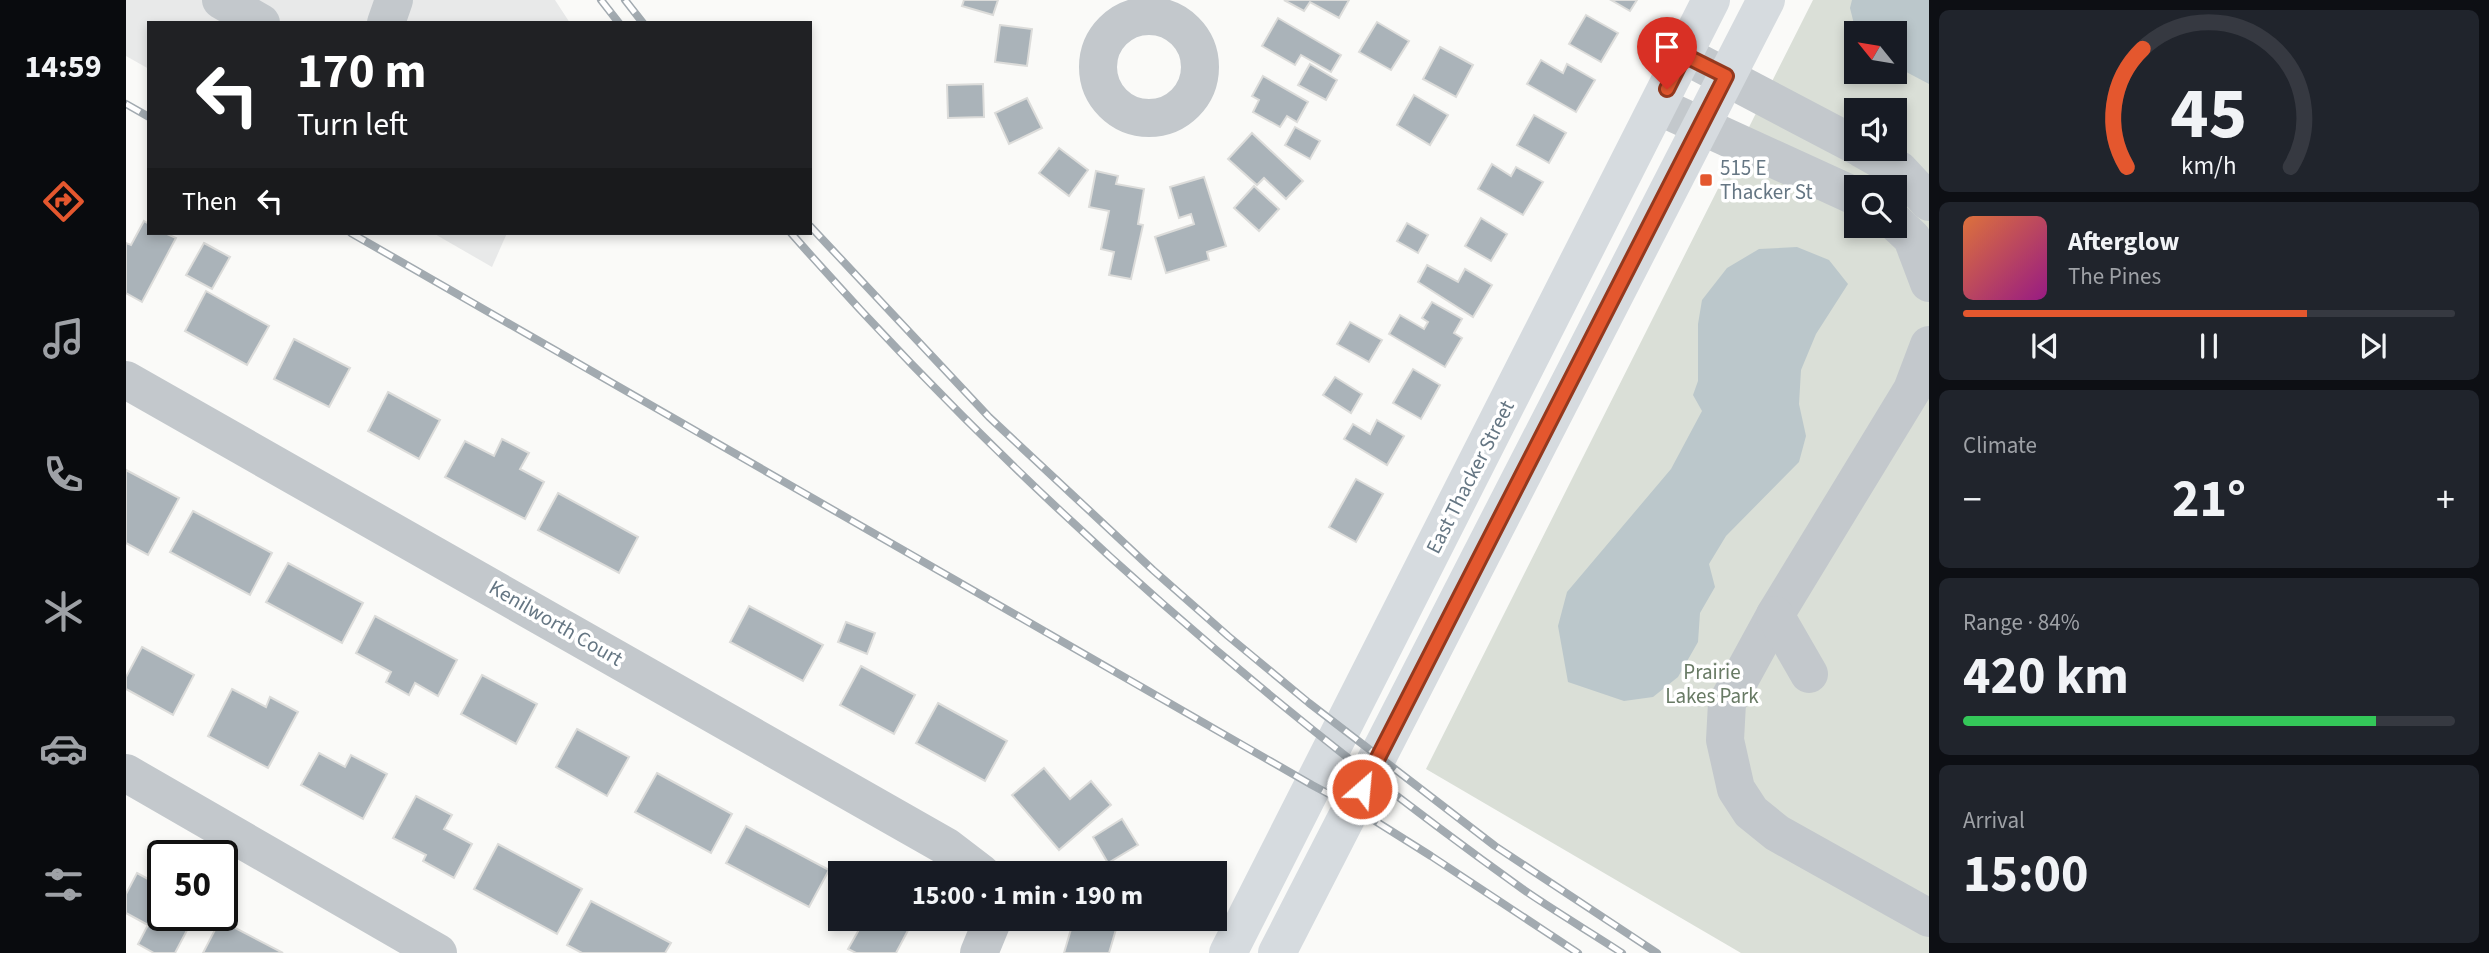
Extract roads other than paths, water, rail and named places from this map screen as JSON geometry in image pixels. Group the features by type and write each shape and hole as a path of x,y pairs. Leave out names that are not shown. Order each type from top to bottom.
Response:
{"main road":[{"name":"East Thacker Street","path":"1228,953 1711,0"},
{"path":"1278,953 1766,0"}],"street":[{"path":"221,0 258,21"},
{"path":"387,21 394,0"},
{"path":"1684,55 1844,139"},
{"path":"1658,106 1844,191"},
{"path":"1883,161 1899,170 1929,202"},
{"path":"1907,233 1912,238 1929,284"},
{"path":"1929,345 1921,388 1775,615 1727,703 1725,740 1736,789 1751,812 1777,833 1929,918"},
{"name":"Kenilworth Court","path":"126,380 947,846 966,861"},
{"path":"1775,615 1809,674"},
{"path":"126,774 438,953"},
{"path":"979,953 990,931"}],"railway":[{"path":"601,0 617,21"},
{"path":"625,0 641,21"},
{"path":"126,104 147,116"},
{"path":"812,228 989,417 1228,636 1309,703 1495,846 1657,953"},
{"path":"354,235 1353,807 1578,953"},
{"path":"793,235 960,413 1048,499 1232,663 1327,742 1425,817 1524,890 1622,953"}],"place":[{"name":"515 E Thacker St","path":"1706,180"}],"park label":[{"name":"Prairie Lakes Park","path":"1712,684"}]}
